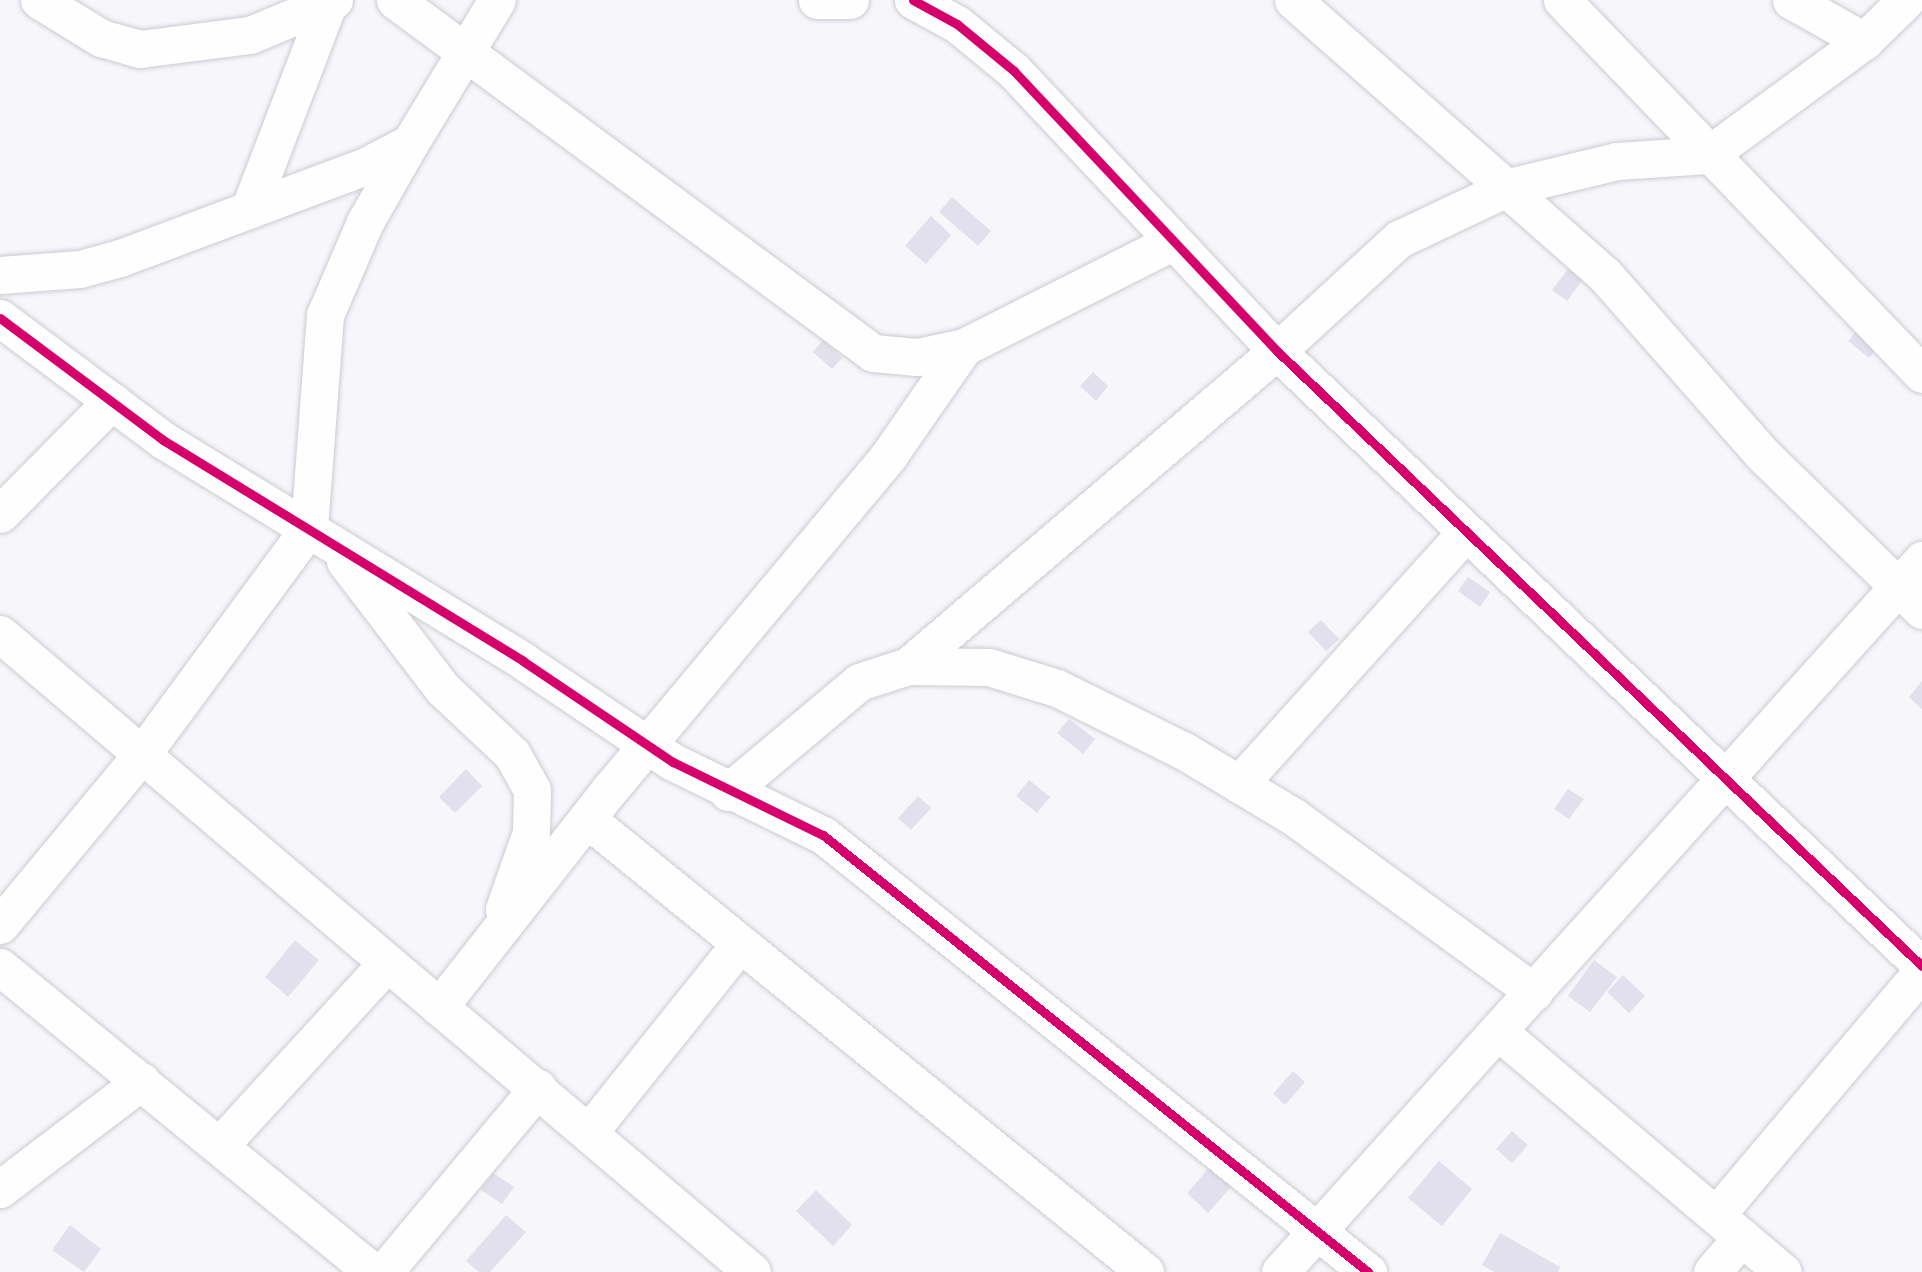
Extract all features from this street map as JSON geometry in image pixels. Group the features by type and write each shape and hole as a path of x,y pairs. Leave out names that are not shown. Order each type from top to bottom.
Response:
{"street":[{"path":"39,0 101,38 140,49 250,35 330,3"},
{"path":"396,0 873,353 917,357 964,347 1172,242"},
{"path":"0,925 319,534 325,315 365,222 464,48 497,0"},
{"path":"817,0 850,0"},
{"path":"913,0 957,24 1014,71 1277,351 1922,969 1729,1226 1712,1272"},
{"path":"1293,0 1604,274 1761,453 1910,598"},
{"path":"1562,0 1708,155 1922,373"},
{"path":"1791,0 1864,41"},
{"path":"908,666 1277,351 1399,239 1508,187 1617,161 1708,155 1864,41 1906,0"},
{"path":"249,210 330,3"},
{"path":"0,275 80,269 364,167 410,143"},
{"path":"0,318 204,467 319,534 649,745 728,792 823,835 1368,1272"},
{"path":"439,1007 587,819 889,455 964,347"},
{"path":"0,514 112,401"},
{"path":"1239,784 1466,532"},
{"path":"319,534 443,689 512,754 532,790 531,832 493,940"},
{"path":"1280,1272 1500,1033 1723,778 1910,598 1922,560"},
{"path":"0,634 752,1272"},
{"path":"728,792 806,722 859,682 908,666 989,667 1057,688 1239,784 1294,817 1534,992"},
{"path":"587,819 737,946 1145,1272"},
{"path":"589,1132 737,946"},
{"path":"222,1143 386,964"},
{"path":"0,967 222,1143 372,1272"},
{"path":"1500,1033 1783,1272"},
{"path":"0,1189 142,1081"},
{"path":"384,1272 538,1088"}],"building":[{"path":"952,197 991,231 978,246 939,212"},
{"path":"931,216 951,235 926,264 905,246"},
{"path":"1569,268 1583,279 1567,301 1552,290"},
{"path":"1876,308 1896,325 1869,358 1848,341"},
{"path":"823,340 842,358 832,369 813,352"},
{"path":"1093,372 1108,386 1096,401 1080,386"},
{"path":"1468,577 1490,592 1480,607 1458,591"},
{"path":"1321,620 1339,639 1326,651 1308,632"},
{"path":"1922,681 1922,709 1909,697"},
{"path":"1069,719 1095,739 1083,754 1057,733"},
{"path":"466,769 482,786 455,813 439,797"},
{"path":"1029,780 1050,797 1037,813 1016,796"},
{"path":"1568,789 1584,799 1569,819 1554,809"},
{"path":"918,796 931,808 911,830 898,818"},
{"path":"295,940 319,960 288,997 265,977"},
{"path":"1594,960 1617,977 1590,1012 1568,996"},
{"path":"1623,975 1645,996 1629,1013 1607,992"},
{"path":"1293,1071 1305,1082 1285,1105 1273,1094"},
{"path":"1512,1131 1528,1145 1512,1163 1496,1149"},
{"path":"1229,1145 1251,1164 1208,1213 1187,1193"},
{"path":"1439,1161 1472,1189 1442,1226 1408,1198"},
{"path":"493,1173 514,1187 502,1204 481,1190"},
{"path":"816,1190 852,1225 833,1246 796,1211"},
{"path":"506,1215 526,1232 490,1272 479,1272 466,1261"},
{"path":"70,1225 101,1249 84,1272 52,1250"},
{"path":"1500,1233 1560,1267 1558,1272 1494,1272 1482,1265"}],"cycle path":[{"path":"913,0 957,24 1014,71 1277,351 1922,966"},
{"path":"0,318 163,440 523,661 673,762 823,835 1368,1272"}]}
